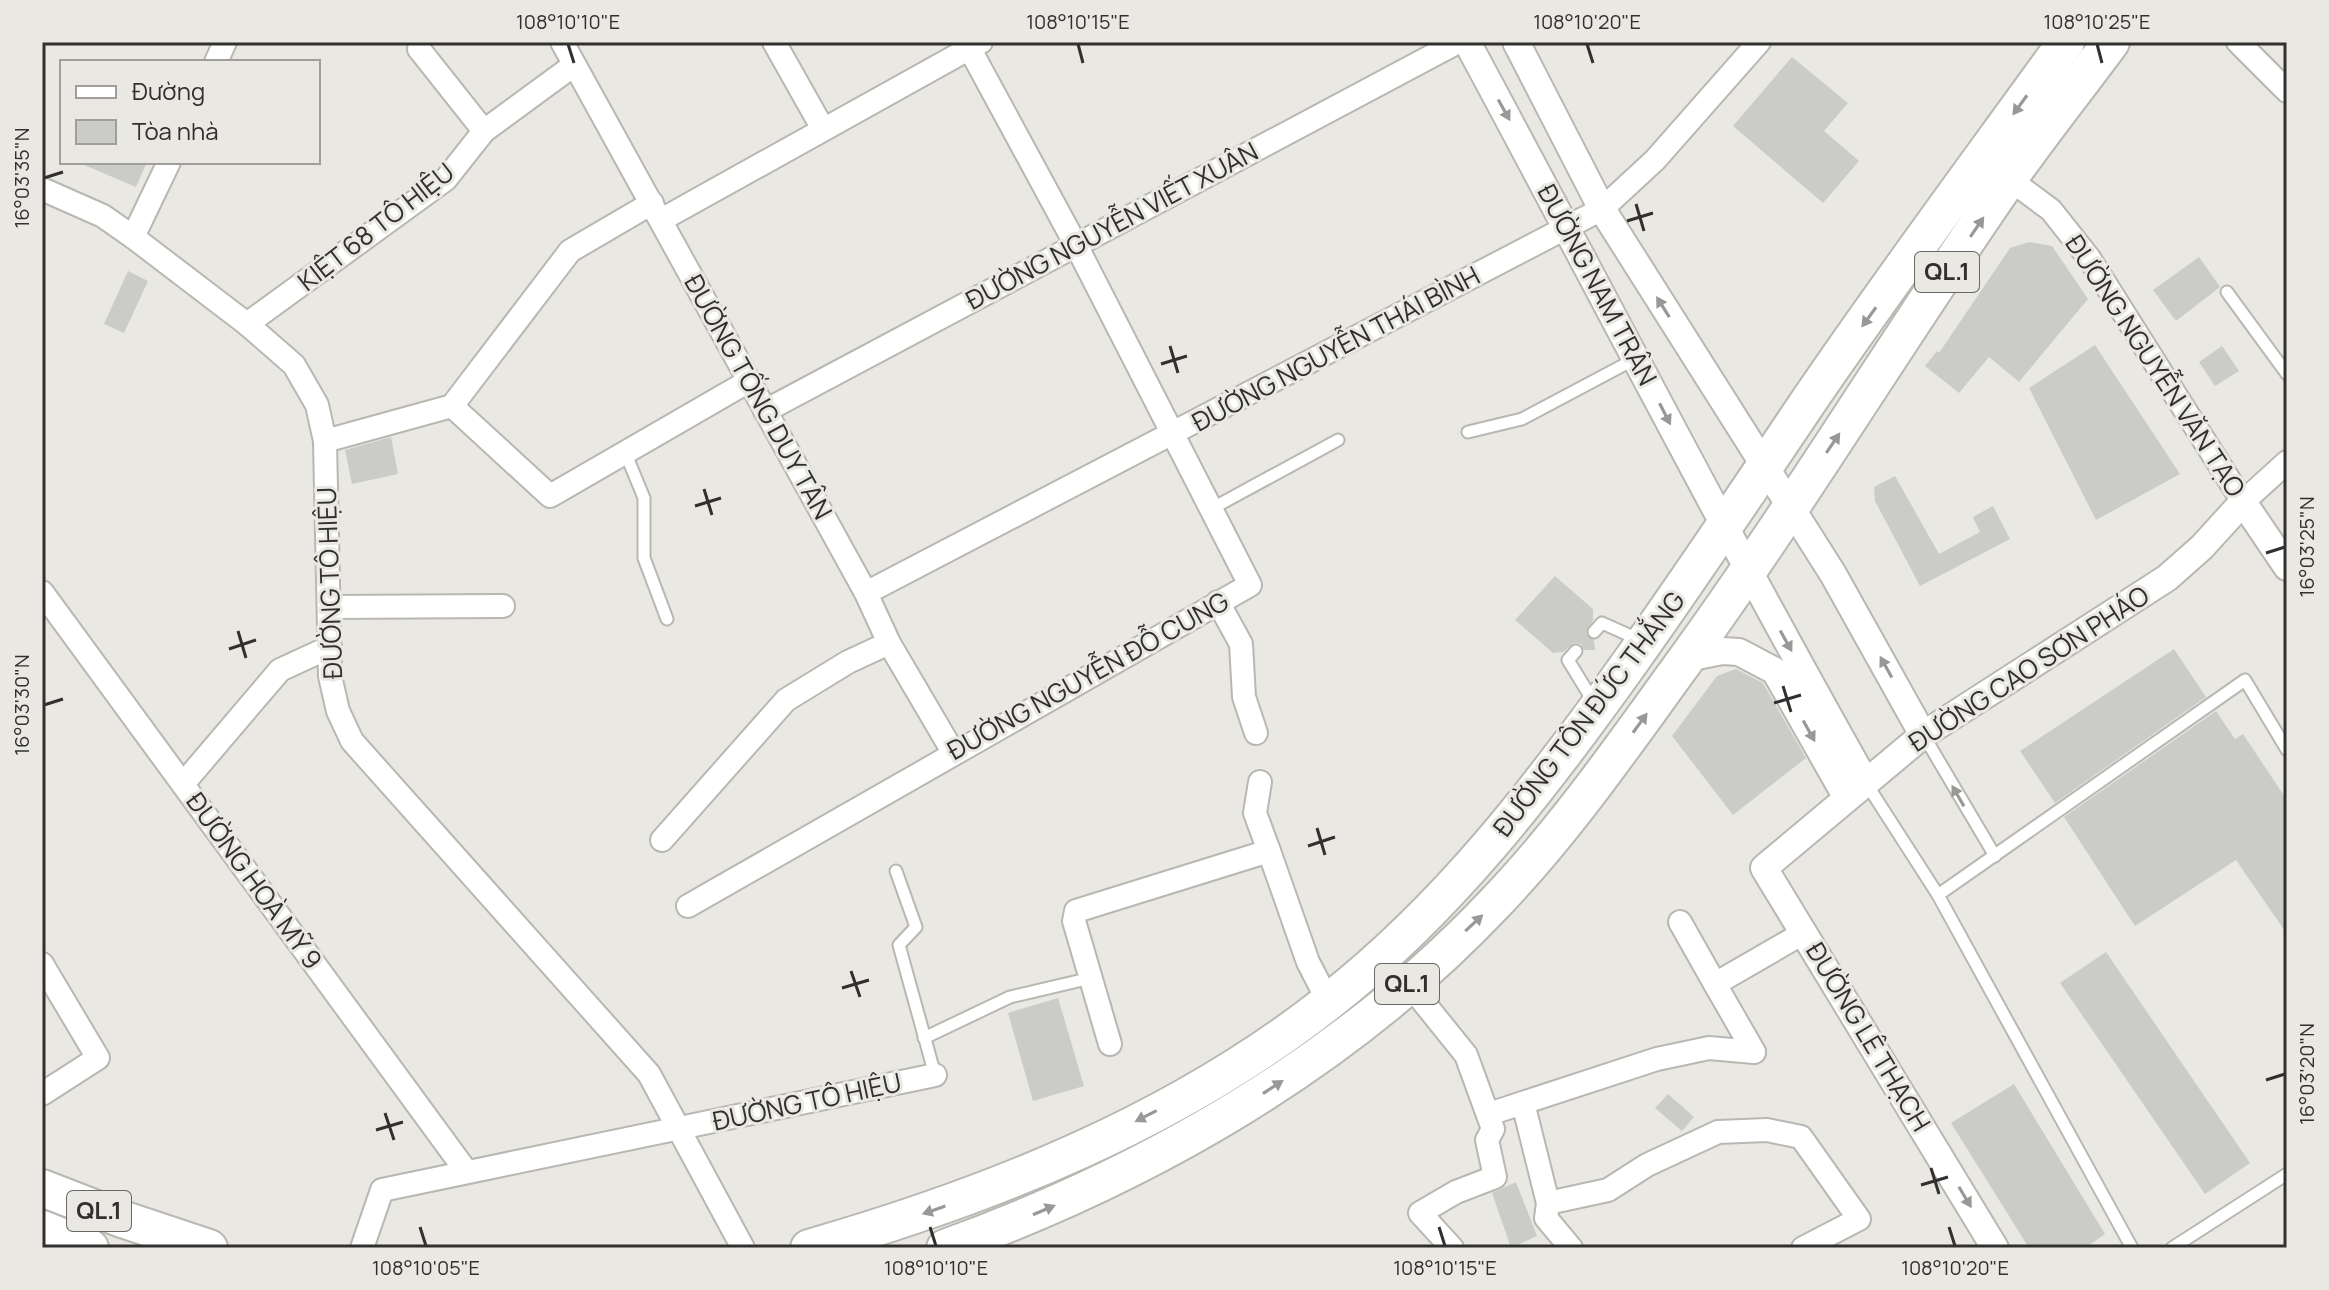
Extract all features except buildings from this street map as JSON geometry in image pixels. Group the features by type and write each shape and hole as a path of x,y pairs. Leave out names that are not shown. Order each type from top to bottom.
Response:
{"highway":[{"name":"ĐƯỜNG TÔN ĐỨC THẮNG","path":"809,1248 961,1201 1083,1148 1208,1084 1329,1003 1459,882 1520,813 1598,708 2066,42"},
{"name":"ĐƯỜNG TÔN ĐỨC THẮNG","path":"945,1248 984,1241 1102,1185 1279,1083 1408,983 1493,906 1567,823 1749,573 2009,179 2111,42"},
{"path":"1083,1148 1102,1185"},
{"name":"QL.1","path":"42,1188 209,1248"},
{"path":"42,1230 61,1248"},
{"name":"QL.1","path":"42,1230 90,1248"}],"street":[{"name":"ĐƯỜNG TỐNG DUY TÂN","path":"562,42 866,593 889,643 953,752"},
{"path":"774,42 823,129"},
{"name":"ĐƯỜNG NGUYỄN VIẾT XUÂN","path":"765,411 1458,42"},
{"name":"ĐƯỜNG NAM TRÂN","path":"1467,42 1749,573"},
{"name":"ĐƯỜNG NAM TRÂN","path":"1516,42 1602,209 1792,509"},
{"name":"ĐƯỜNG NGUYỄN THÁI BÌNH","path":"866,593 1602,209 1655,160 1759,42"},
{"path":"2238,42 2287,91"},
{"path":"325,441 452,406 570,251 823,129 972,44"},
{"name":"ĐƯỜNG NGUYỄN ĐỖ CUNG","path":"688,906 1250,585 972,44"},
{"path":"419,49 484,131"},
{"name":"KIỆT 68 TÔ HIỆU","path":"247,324 446,179 484,131 574,65"},
{"path":"133,237 168,164"},
{"name":"ĐƯỜNG NGUYỄN VĂN TẠO","path":"2009,179 2051,210 2089,258 2287,567"},
{"name":"ĐƯỜNG TÔ HIỆU","path":"42,189 103,216 247,324 294,365 317,405 325,441 330,676 338,711 352,741 641,1065 743,1248"},
{"path":"452,406 550,496 749,381"},
{"name":"ĐƯỜNG CAO SƠN PHÁO","path":"1764,868 1923,735 2167,578 2287,462"},
{"path":"1792,509 1923,735"},
{"path":"1749,573 1856,790"},
{"path":"1218,602 1241,644 1244,697 1256,733"},
{"name":"ĐƯỜNG HOÀ MỸ 9","path":"48,606 183,784 466,1171"},
{"path":"329,607 503,606"},
{"path":"662,840 786,700 848,662 889,643"},
{"path":"183,784 280,670 330,647"},
{"path":"1687,658 1722,651 1739,652 1775,671 1856,790"},
{"path":"1260,782 1255,813 1308,962 1329,1003"},
{"path":"1110,1044 1074,921 1079,909 1269,851"},
{"name":"ĐƯỜNG LÊ THẠCH","path":"1764,868 1995,1248"},
{"path":"1489,1114 1617,1071 1696,1050 1709,1048 1754,1052 1680,922"},
{"path":"1715,984 1805,932"},
{"path":"42,964 98,1058 42,1094"},
{"path":"1408,983 1466,1055 1493,1129 1487,1140 1495,1177 1456,1192 1420,1213 1452,1248"},
{"name":"ĐƯỜNG TÔ HIỆU","path":"362,1248 382,1190 935,1075"},
{"path":"1523,1103 1548,1203 1546,1218 1571,1248"},
{"path":"1548,1203 1608,1190 1647,1165 1718,1132 1767,1130 1801,1137 1859,1219 1803,1248"}],"lane":[{"path":"2227,292 2287,374"},
{"path":"1468,432 1522,419 1636,358"},
{"path":"1211,509 1338,440"},
{"path":"625,452 644,498 644,558 667,619"},
{"path":"1594,632 1602,623 1644,642"},
{"path":"1576,651 1568,660 1598,708"},
{"path":"1938,895 2245,680 2287,750"},
{"path":"1923,735 1995,856"},
{"path":"1856,790 1938,895 2132,1248"},
{"path":"896,871 916,927 899,945 935,1075"},
{"path":"924,1038 1010,997 1091,978"},
{"path":"2172,1248 2287,1174"}]}
